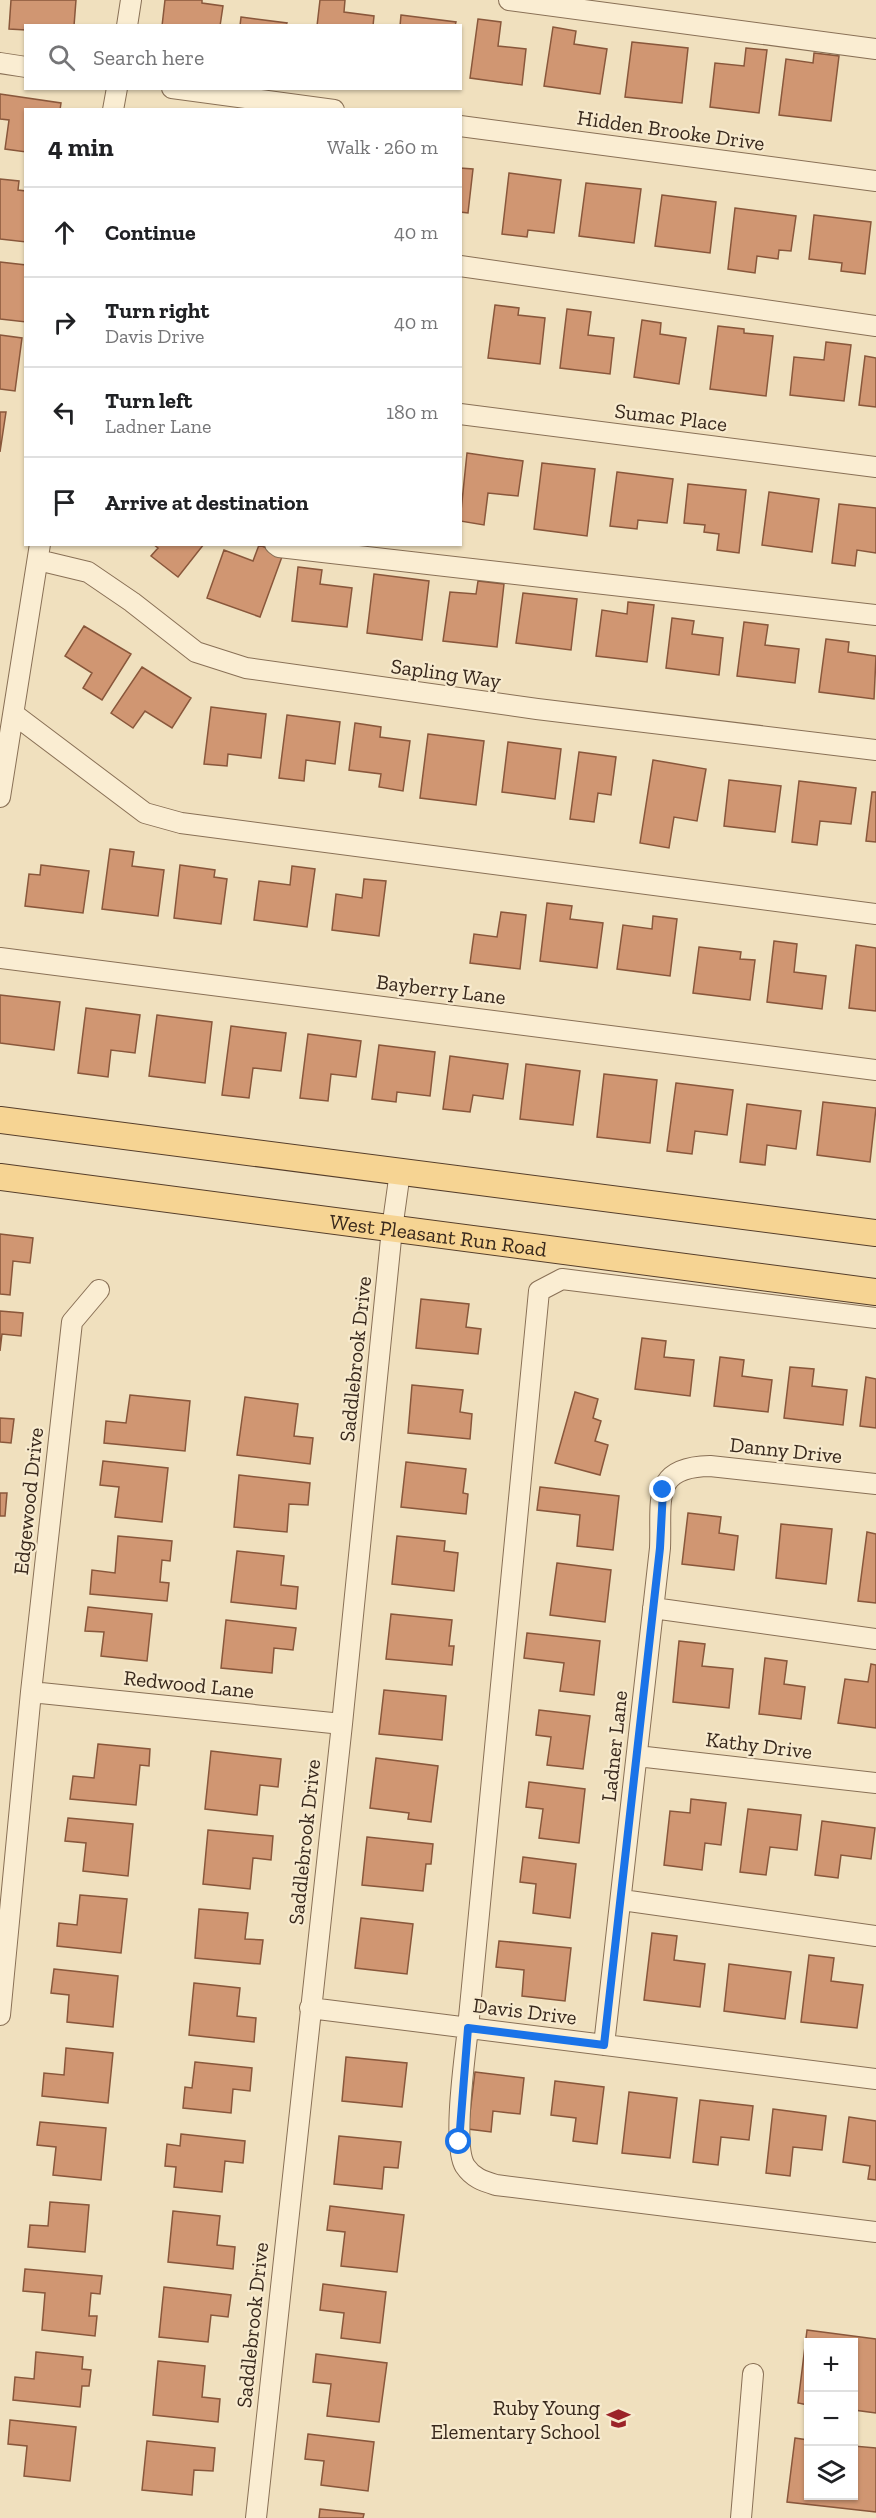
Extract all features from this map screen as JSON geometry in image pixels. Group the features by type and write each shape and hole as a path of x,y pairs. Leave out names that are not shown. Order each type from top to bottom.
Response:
{"main road":[{"path":"0,1120 876,1233"},
{"name":"West Pleasant Run Road","path":"0,1177 876,1292"}],"street":[{"path":"127,24 131,0"},
{"path":"508,0 876,49"},
{"path":"0,63 24,67"},
{"path":"113,108 117,90"},
{"path":"182,90 257,105 303,108"},
{"name":"Hidden Brooke Drive","path":"462,126 876,181"},
{"path":"462,266 876,326"},
{"name":"Sumac Place","path":"462,414 876,467"},
{"path":"278,546 876,615"},
{"path":"0,797 15,715 39,552"},
{"name":"Sapling Way","path":"39,552 88,572 132,602 196,652 246,668 525,708 876,750"},
{"path":"15,715 145,813 181,823 876,914"},
{"name":"Bayberry Lane","path":"0,958 876,1070"},
{"name":"Saddlebrook Drive","path":"256,2518 342,1724 392,1229 400,1172"},
{"path":"876,1318 562,1279 539,1291 459,2142 464,2165 476,2179 496,2185 876,2232"},
{"name":"Edgewood Drive","path":"0,2015 31,1692 72,1322 99,1290"},
{"name":"Danny Drive","path":"690,1466 710,1466 876,1484"},
{"name":"Ladner Lane","path":"604,2045 660,1548 663,1490 668,1477 690,1466"},
{"path":"653,1608 876,1639"},
{"name":"Redwood Lane","path":"31,1692 342,1724"},
{"name":"Kathy Drive","path":"637,1755 876,1783"},
{"path":"622,1900 876,1936"},
{"name":"Davis Drive","path":"310,2008 876,2079"},
{"path":"741,2518 753,2374"}],"building":[{"path":"11,0 76,0 74,24 24,24 24,30 9,29"},
{"path":"165,0 202,0 202,3 223,6 220,24 162,24"},
{"path":"320,0 345,0 344,12 374,16 373,24 317,24"},
{"path":"401,15 456,22 456,24 400,24"},
{"path":"241,17 287,23 287,24 240,24"},
{"path":"478,19 501,22 498,46 526,49 522,85 470,78"},
{"path":"553,27 576,31 574,44 607,49 600,94 544,86"},
{"path":"632,42 688,48 682,103 625,97"},
{"path":"746,48 767,50 759,113 710,107 715,63 744,66"},
{"path":"814,53 839,56 831,121 779,115 786,59 813,63"},
{"path":"0,94 61,103 60,108 24,108 24,152 5,149 9,120 0,119"},
{"path":"462,168 473,169 468,213 462,212"},
{"path":"509,173 561,180 554,233 528,230 527,237 502,234"},
{"path":"0,179 19,181 18,190 24,191 24,242 0,239"},
{"path":"586,183 641,189 634,243 579,236"},
{"path":"662,195 716,202 710,253 655,246"},
{"path":"735,208 796,216 791,251 779,250 778,259 757,256 755,273 728,269"},
{"path":"814,215 871,222 865,274 841,271 842,263 809,259"},
{"path":"0,262 24,265 24,322 0,319"},
{"path":"495,305 519,308 518,315 545,318 540,364 488,358"},
{"path":"567,309 591,312 588,335 614,338 610,374 560,368"},
{"path":"642,320 661,323 660,334 686,338 679,384 634,377"},
{"path":"718,326 744,329 744,333 773,336 766,396 710,389"},
{"path":"0,335 22,338 15,391 0,389"},
{"path":"826,342 851,345 844,401 790,395 794,357 824,360"},
{"path":"865,356 876,358 876,407 859,405"},
{"path":"0,412 6,412 0,452"},
{"path":"467,453 523,461 518,496 488,493 484,525 462,521"},
{"path":"542,463 595,469 587,536 534,529"},
{"path":"617,472 673,479 667,523 638,520 637,529 610,526"},
{"path":"688,484 746,490 739,553 717,550 719,534 704,532 705,525 684,523"},
{"path":"769,492 819,499 812,552 762,545"},
{"path":"839,504 876,508 876,553 857,550 855,566 832,563"},
{"path":"156,546 202,546 178,577 151,556 158,548"},
{"path":"259,546 283,554 260,617 207,598 224,550 253,561"},
{"path":"298,567 322,570 320,584 352,588 347,627 292,621"},
{"path":"374,574 429,581 422,640 367,633"},
{"path":"478,581 504,584 497,647 443,641 450,592 476,594"},
{"path":"523,593 577,599 571,650 516,643"},
{"path":"628,602 654,605 647,662 596,656 602,610 627,614"},
{"path":"672,618 694,621 692,634 723,638 719,675 666,668"},
{"path":"744,622 768,625 765,645 799,649 795,683 737,676"},
{"path":"84,626 131,654 102,700 83,688 92,673 65,656"},
{"path":"826,639 849,642 848,652 876,656 874,699 819,692"},
{"path":"142,667 191,698 172,728 145,711 133,728 111,713"},
{"path":"211,707 266,714 261,758 228,754 227,766 204,764"},
{"path":"287,715 340,722 335,764 306,760 304,781 279,778"},
{"path":"355,723 381,727 380,737 410,741 403,791 379,787 381,774 349,770"},
{"path":"428,734 484,741 476,805 420,798"},
{"path":"508,742 561,749 555,799 502,792"},
{"path":"579,752 616,757 611,795 598,793 594,822 570,819"},
{"path":"653,760 706,769 697,821 674,817 669,848 640,843"},
{"path":"729,780 781,786 775,832 724,826"},
{"path":"799,781 856,788 851,824 820,821 817,845 792,842"},
{"path":"872,792 876,792 876,842 866,841"},
{"path":"110,849 134,852 132,866 164,870 158,916 102,909"},
{"path":"41,865 89,871 83,913 25,906 29,874 40,875"},
{"path":"180,865 215,870 214,877 227,879 221,924 174,918"},
{"path":"292,866 315,869 307,927 254,920 259,881 290,885"},
{"path":"364,879 386,881 379,936 332,930 336,894 362,898"},
{"path":"547,903 572,906 570,919 603,923 597,968 540,961"},
{"path":"501,912 526,915 520,969 470,963 474,934 497,937"},
{"path":"653,916 677,919 670,976 617,969 623,925 652,929"},
{"path":"774,941 797,944 794,972 826,976 822,1009 767,1002"},
{"path":"856,945 876,948 876,1011 849,1008"},
{"path":"699,947 741,952 740,959 755,960 750,1000 693,993"},
{"path":"0,995 60,1002 54,1050 0,1043"},
{"path":"86,1008 140,1015 135,1053 111,1050 108,1077 78,1073"},
{"path":"157,1015 212,1022 205,1083 149,1076"},
{"path":"231,1026 286,1033 281,1071 253,1068 249,1098 222,1095"},
{"path":"308,1034 361,1041 356,1077 331,1074 328,1101 300,1098"},
{"path":"379,1045 435,1052 430,1096 397,1092 396,1102 372,1099"},
{"path":"450,1056 508,1064 503,1099 473,1095 470,1112 443,1109"},
{"path":"526,1064 580,1071 573,1125 520,1119"},
{"path":"604,1074 657,1080 650,1143 597,1137"},
{"path":"676,1083 733,1090 727,1135 695,1131 692,1154 667,1151"},
{"path":"823,1102 876,1108 870,1162 817,1155"},
{"path":"747,1104 801,1111 796,1149 767,1145 765,1165 740,1162"},
{"path":"0,1234 33,1238 30,1263 13,1261 10,1295 0,1294"},
{"path":"421,1299 469,1304 466,1327 481,1329 478,1354 416,1348"},
{"path":"0,1311 23,1313 21,1336 2,1334 0,1351"},
{"path":"642,1338 666,1341 664,1357 694,1360 690,1396 635,1389"},
{"path":"720,1357 744,1360 742,1376 772,1380 768,1412 714,1406"},
{"path":"790,1367 814,1369 812,1386 847,1390 843,1425 784,1418"},
{"path":"866,1377 876,1379 876,1428 860,1426"},
{"path":"412,1385 463,1390 460,1412 472,1414 470,1439 408,1433"},
{"path":"575,1392 598,1399 593,1418 601,1421 595,1441 608,1445 600,1475 555,1463"},
{"path":"130,1395 190,1401 185,1451 104,1443 106,1421 126,1423"},
{"path":"245,1397 298,1404 294,1436 313,1438 310,1464 237,1455"},
{"path":"0,1418 14,1419 11,1443 0,1442"},
{"path":"103,1461 168,1468 162,1522 115,1517 119,1487 100,1485"},
{"path":"406,1462 466,1469 463,1493 468,1494 466,1514 401,1507"},
{"path":"239,1475 310,1483 308,1505 289,1504 287,1532 234,1527"},
{"path":"540,1487 619,1496 613,1550 577,1546 580,1515 537,1510"},
{"path":"0,1493 7,1493 5,1516 0,1516"},
{"path":"688,1513 721,1517 719,1533 738,1536 734,1570 682,1564"},
{"path":"781,1524 832,1529 826,1584 776,1578"},
{"path":"867,1532 876,1534 876,1603 858,1601"},
{"path":"118,1536 172,1541 170,1561 162,1560 160,1582 169,1583 167,1601 90,1594 92,1570 115,1573"},
{"path":"397,1536 445,1541 444,1551 458,1553 454,1591 392,1584"},
{"path":"237,1551 284,1556 281,1585 298,1587 296,1609 231,1602"},
{"path":"557,1563 611,1570 605,1622 550,1615"},
{"path":"88,1607 152,1614 147,1661 101,1656 104,1632 85,1631"},
{"path":"391,1614 452,1620 449,1646 454,1646 452,1665 386,1659"},
{"path":"226,1620 296,1628 293,1650 274,1648 272,1673 221,1668"},
{"path":"527,1633 600,1641 594,1695 560,1691 564,1663 524,1658"},
{"path":"679,1641 705,1644 702,1666 733,1669 729,1708 673,1702"},
{"path":"765,1658 787,1661 784,1684 805,1687 801,1719 759,1714"},
{"path":"871,1664 876,1665 876,1728 838,1723 845,1679 868,1682"},
{"path":"384,1690 446,1696 442,1740 379,1734"},
{"path":"539,1710 590,1716 583,1769 547,1765 551,1737 536,1735"},
{"path":"98,1744 150,1749 149,1766 140,1765 136,1805 70,1799 73,1776 94,1778"},
{"path":"211,1751 281,1759 278,1787 260,1785 257,1815 205,1809"},
{"path":"376,1758 438,1766 431,1822 408,1819 409,1813 370,1808"},
{"path":"529,1782 585,1789 579,1843 539,1838 543,1809 526,1807"},
{"path":"691,1799 726,1803 721,1845 705,1843 702,1870 664,1865 670,1811 690,1813"},
{"path":"748,1809 801,1815 797,1850 770,1847 766,1875 740,1872"},
{"path":"68,1818 133,1824 128,1876 83,1871 86,1843 65,1841"},
{"path":"822,1821 875,1828 871,1859 841,1855 838,1878 815,1875"},
{"path":"208,1830 273,1836 271,1860 253,1858 250,1889 203,1884"},
{"path":"367,1837 433,1844 431,1864 426,1864 423,1891 362,1885"},
{"path":"523,1857 576,1864 570,1918 533,1913 536,1884 520,1882"},
{"path":"80,1895 127,1899 121,1953 57,1946 59,1923 77,1925"},
{"path":"199,1909 248,1913 245,1939 263,1940 260,1964 195,1958"},
{"path":"361,1918 413,1924 407,1974 355,1968"},
{"path":"652,1933 677,1936 674,1960 705,1964 700,2007 644,2000"},
{"path":"499,1941 571,1948 565,2001 522,1996 524,1970 496,1967"},
{"path":"809,1955 834,1958 831,1981 863,1985 857,2028 801,2022"},
{"path":"729,1964 791,1972 785,2019 724,2011"},
{"path":"54,1969 118,1976 113,2027 67,2022 69,1995 51,1993"},
{"path":"194,1983 240,1988 237,2016 256,2018 254,2042 189,2035"},
{"path":"66,2048 113,2053 108,2103 42,2096 44,2073 64,2075"},
{"path":"346,2057 407,2063 402,2107 342,2101"},
{"path":"195,2062 252,2068 250,2091 233,2089 231,2113 183,2108 185,2087 192,2088"},
{"path":"475,2072 524,2078 520,2114 493,2111 491,2132 468,2129"},
{"path":"555,2081 604,2087 597,2144 573,2141 576,2118 551,2115"},
{"path":"629,2092 677,2098 670,2158 622,2153"},
{"path":"700,2100 753,2106 749,2140 721,2137 718,2165 693,2162"},
{"path":"773,2109 826,2116 822,2150 793,2147 790,2176 766,2173"},
{"path":"849,2117 876,2121 876,2180 868,2179 870,2166 843,2162"},
{"path":"40,2122 106,2128 101,2180 53,2175 56,2147 37,2145"},
{"path":"181,2134 245,2141 243,2163 225,2161 222,2192 174,2187 176,2167 165,2166 167,2144 180,2146"},
{"path":"339,2136 401,2142 398,2168 384,2167 382,2189 334,2184"},
{"path":"50,2202 89,2205 85,2252 28,2247 30,2225 48,2226"},
{"path":"330,2206 404,2215 397,2272 341,2266 345,2232 327,2230"},
{"path":"173,2211 220,2216 217,2245 235,2247 233,2269 168,2262"},
{"path":"25,2269 102,2276 100,2294 91,2293 89,2316 97,2316 95,2336 42,2330 45,2293 23,2291"},
{"path":"323,2284 386,2292 380,2343 341,2338 344,2313 320,2310"},
{"path":"164,2287 231,2295 228,2317 211,2315 208,2342 159,2337"},
{"path":"807,2330 876,2339 876,2413 858,2411 858,2338 806,2338"},
{"path":"36,2352 83,2357 82,2369 91,2370 89,2386 82,2386 80,2407 13,2400 15,2377 34,2379"},
{"path":"316,2354 387,2363 379,2422 327,2416 331,2384 313,2382"},
{"path":"804,2354 804,2404 798,2403"},
{"path":"158,2361 205,2366 202,2397 220,2399 218,2422 153,2415"},
{"path":"10,2420 76,2427 70,2481 24,2476 27,2446 8,2444"},
{"path":"308,2434 374,2442 368,2491 321,2485 324,2461 305,2459"},
{"path":"795,2438 804,2439 804,2500 858,2500 858,2446 876,2448 876,2512 787,2502"},
{"path":"147,2441 215,2448 213,2471 194,2470 192,2495 142,2490"},
{"path":"320,2509 364,2514 363,2518 319,2518"}],"place":[{"name":"Ruby Young Elementary School","path":"618,2419"}],"route":[{"path":"459,2142 468,2028 604,2045 660,1548 663,1490"}]}
